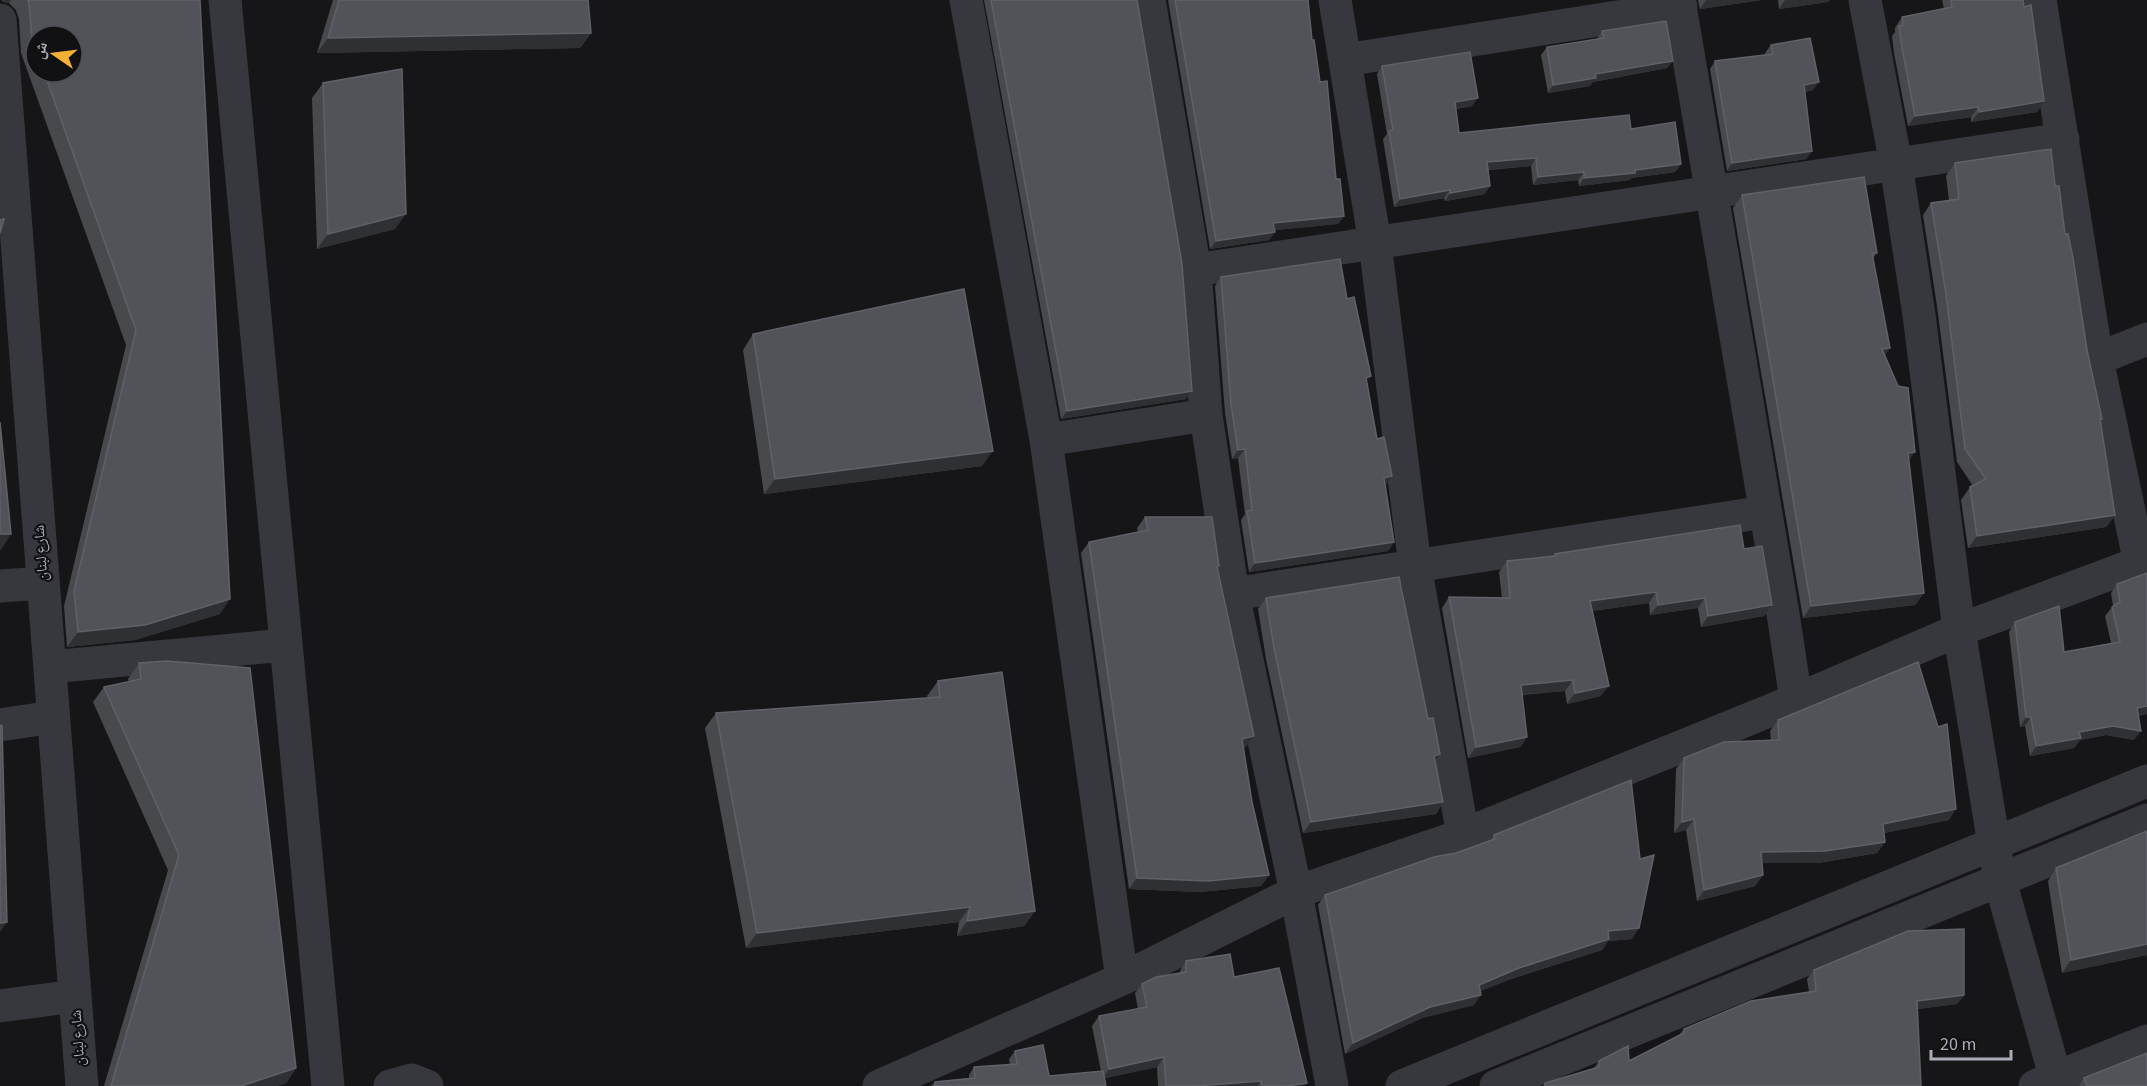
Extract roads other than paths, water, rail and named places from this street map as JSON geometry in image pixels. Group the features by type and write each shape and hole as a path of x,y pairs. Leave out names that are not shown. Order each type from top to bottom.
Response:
{"street":[{"path":"225,0 328,1086"},
{"path":"966,0 1046,440 1122,979"},
{"path":"1149,0 1195,270 1206,416 1233,594 1296,892 1332,1086"},
{"path":"1335,0 1375,243 1415,566 1463,835"},
{"path":"1865,0 1896,164 1959,630 2000,881 2049,1083 2147,1041"},
{"path":"879,1086 1122,979 1296,892 1463,835 1796,700 1959,630 2143,562 2097,359 2040,0"},
{"path":"1345,60 1680,3 1796,700"},
{"name":"شارع لبنان","path":"0,20 12,332 43,583 82,1086"},
{"path":"1195,270 2063,139"},
{"path":"2097,359 2147,339"},
{"path":"1046,440 1206,416"},
{"path":"1233,594 1765,512"},
{"path":"0,586 43,583"},
{"path":"50,667 285,645"},
{"path":"0,725 53,717"},
{"path":"1402,1086 2147,781"},
{"path":"1496,1086 2147,820"},
{"path":"0,1006 75,996"},
{"path":"390,1086 412,1080 427,1086"}]}
